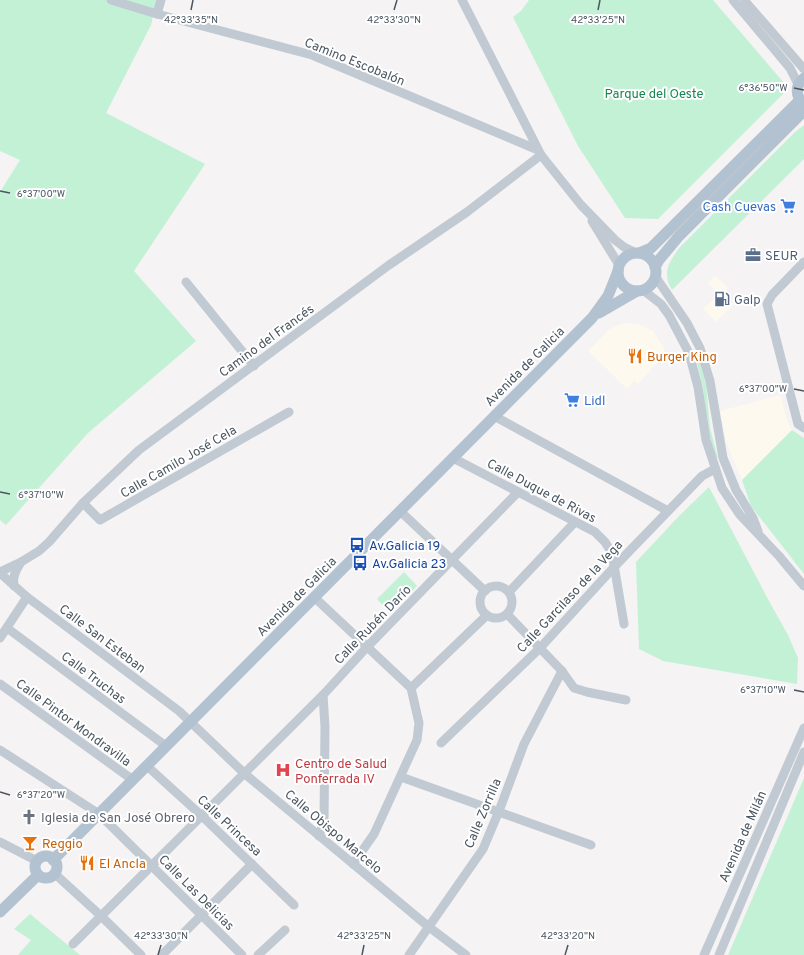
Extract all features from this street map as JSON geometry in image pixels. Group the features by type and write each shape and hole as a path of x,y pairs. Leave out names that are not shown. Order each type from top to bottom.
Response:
{"main road":[{"path":"801,81 797,92 802,102 651,248 627,255 619,268 619,277 625,286 630,290 640,290 649,287 658,260 679,236 804,111"},
{"path":"638,253 650,257 655,272"},
{"name":"Avenida de Galicia","path":"592,318 608,296 619,268"},
{"name":"Avenida de Galicia","path":"54,860 592,318 608,306 640,290"},
{"path":"43,856 48,856 54,860 56,864 54,873 45,878 38,875 35,869 36,861 43,856"},
{"path":"0,912 38,875"}],"street":[{"name":"Camino Escobalón","path":"111,0 157,14 312,55 539,153"},
{"path":"157,14 161,0"},
{"path":"462,0 539,153 581,205 615,240 624,247 638,253"},
{"path":"733,0 801,81"},
{"path":"744,0 804,69"},
{"name":"Camino del Francés","path":"0,573 39,551 49,542 83,503 139,450 389,265 467,212 539,153"},
{"path":"581,205 619,268"},
{"path":"804,262 772,295 767,304 798,424 804,428"},
{"path":"655,272 687,323 700,348 710,381 723,458 736,490 753,518 760,536"},
{"path":"186,282 254,366"},
{"path":"640,290 661,304 669,315 689,353 698,387 706,440 722,488 740,515 804,586"},
{"name":"Calle Camilo José Cela","path":"83,503 100,520 289,412"},
{"path":"494,416 668,511"},
{"name":"Calle Duque de Rivas","path":"453,458 595,532 605,542 612,553 624,624"},
{"name":"Calle Garcilaso de la Vega","path":"441,743 540,648 615,566 702,476 715,470"},
{"name":"Calle Rubén Darío","path":"73,944 323,695 367,647 518,492"},
{"path":"400,511 485,591"},
{"path":"508,592 575,522"},
{"path":"14,586 13,580 16,570 21,562"},
{"name":"Calle San Esteban","path":"0,573 26,597 179,711 190,722"},
{"path":"498,586 504,588 508,592 512,598 511,608 507,614 498,618 487,615 481,607 482,596 485,591 491,587 498,586"},
{"path":"0,638 26,597"},
{"path":"314,597 411,688 419,723 417,740 401,777 374,834 353,864"},
{"path":"507,614 562,671 574,688 626,700"},
{"path":"411,688 487,615"},
{"name":"Calle Truchas","path":"7,628 166,746"},
{"name":"Calle Zorrilla","path":"409,955 430,928 483,849 524,744 562,671"},
{"name":"Calle Pintor Mondravilla","path":"0,684 133,780"},
{"path":"320,836 324,820 325,727 323,695"},
{"name":"Calle Obispo Marcelo","path":"190,722 245,774 430,928 466,955"},
{"name":"Avenida de Milán","path":"704,955 804,728"},
{"name":"Calle Las Delicias","path":"0,750 99,814 242,955"},
{"name":"Avenida de Milán","path":"719,955 804,752"},
{"name":"Calle Princesa","path":"147,766 202,816 294,905"},
{"path":"401,777 591,845"},
{"path":"0,842 36,861"},
{"path":"162,955 252,864"},
{"path":"54,873 141,955"},
{"path":"258,955 285,930"}],"shaded area":[{"name":"Galp","path":"715,275 729,289 725,294 734,304 716,322 703,309 719,294 708,283"},
{"path":"627,323 641,325 653,331 665,349 663,356 638,384 634,381 627,389 588,351 608,330 615,326"},
{"path":"780,395 788,423 792,430 742,480 727,444 720,411"}],"green space":[{"path":"0,0 157,0 151,25 106,113 205,164 134,271 196,341 88,433 6,525 0,520 0,192 20,160 0,151"},
{"name":"Parque del Oeste","path":"529,0 713,0 785,84 783,94 658,219 625,218 578,146 513,17 521,11"},
{"path":"804,125 804,159 672,290 667,278 667,272 670,262 680,247 795,132"},
{"path":"698,358 706,384 710,428 718,458 715,458 706,419 703,387 696,359"},
{"path":"792,430 804,438 804,574 751,506 742,480"},
{"path":"709,487 788,635 798,658 797,684 663,661 639,649 636,562 679,516"},
{"path":"404,572 417,586 390,613 377,599"},
{"path":"804,778 804,955 728,955"},
{"path":"30,914 80,955 18,955 31,940 14,929"}],"place":[{"name":"Cash Cuevas","path":"788,206"},
{"name":"SEUR","path":"753,255"},
{"name":"Galp","path":"722,299"},
{"name":"Burger King","path":"635,356"},
{"name":"Lidl","path":"572,400"},
{"name":"Av.Galicia 19","path":"357,545"},
{"name":"Av.Galicia 23","path":"360,563"},
{"name":"Centro de Salud Ponferrada IV","path":"283,770"},
{"name":"Iglesia de San José Obrero","path":"29,817"},
{"name":"Reggio","path":"30,843"},
{"name":"El Ancla","path":"87,863"}]}
